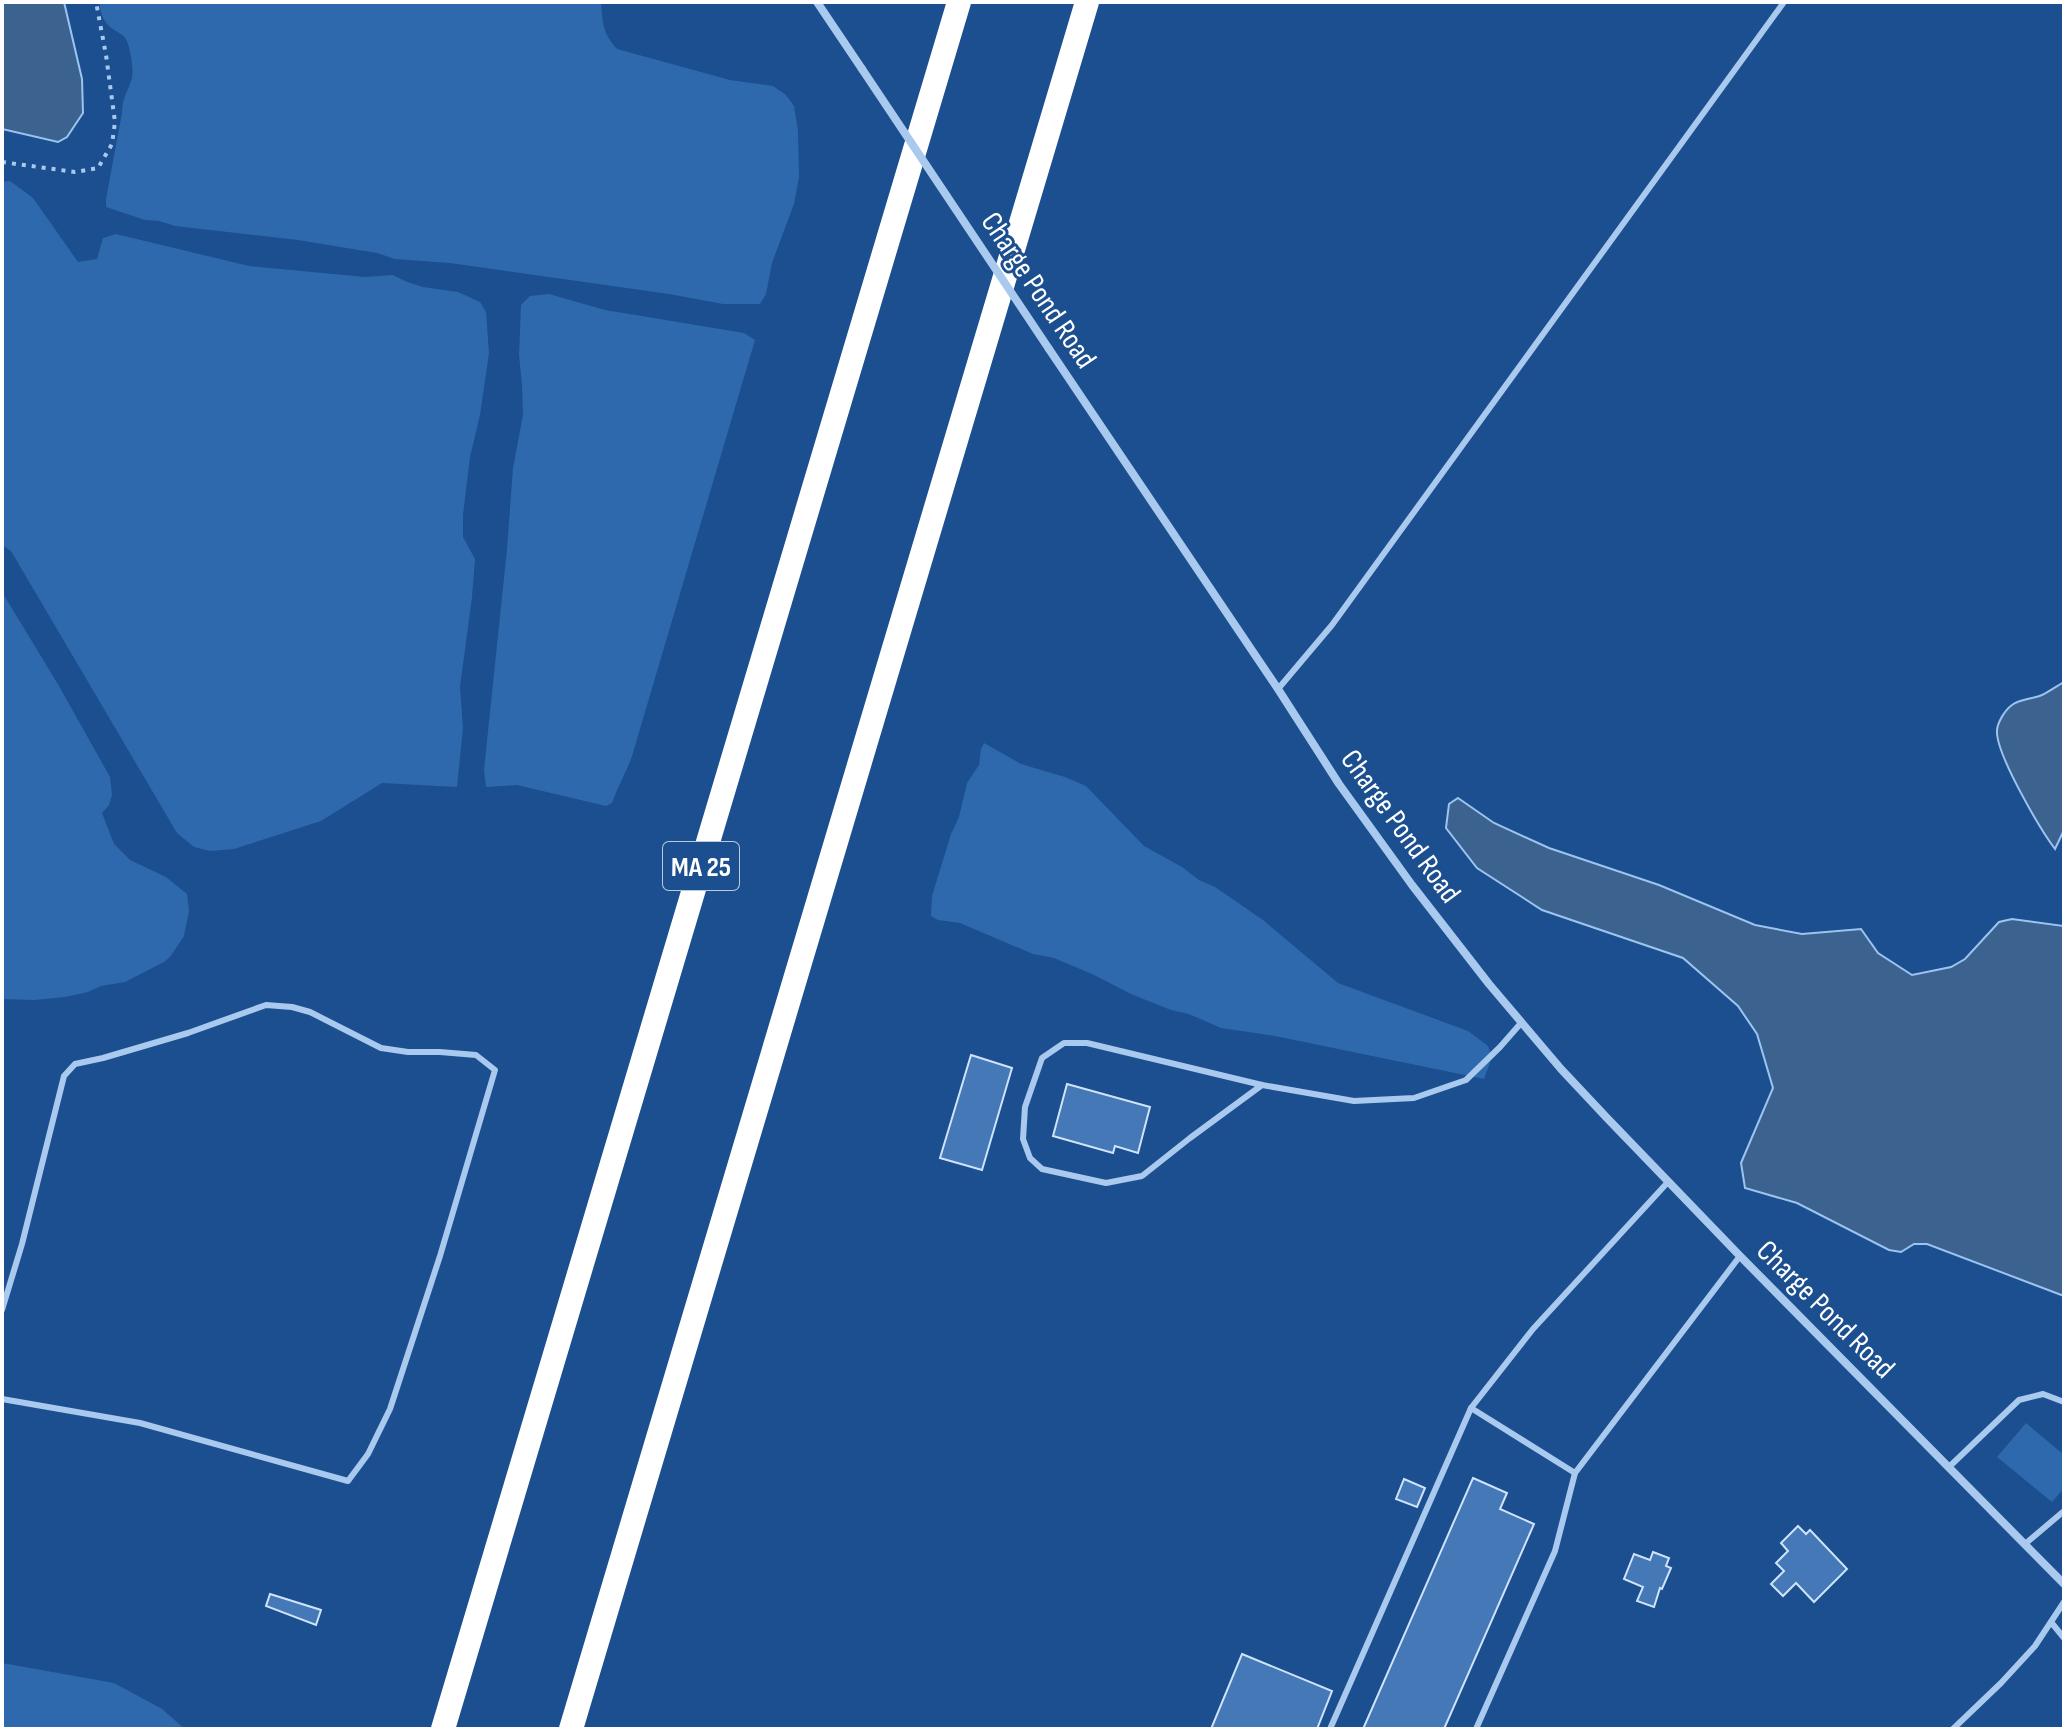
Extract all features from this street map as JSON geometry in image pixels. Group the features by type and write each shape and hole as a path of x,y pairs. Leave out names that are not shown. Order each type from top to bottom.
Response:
{"highway":[{"name":"MA 25","path":"443,1729 959,2"},
{"path":"571,1729 1087,2"}],"street":[{"name":"Charge Pond Road","path":"817,2 1367,824 1462,950 1579,1089 2064,1584"}],"lane":[{"path":"1278,689 1332,625 1784,2"},
{"path":"2,1310 22,1244 64,1076 75,1064 188,1033 266,1005 310,1012 381,1048 476,1055 495,1070 440,1256 390,1409 368,1454 348,1481 140,1423 2,1399"},
{"path":"1262,1085 1142,1176 1106,1183 1042,1169 1030,1158 1023,1139 1025,1107 1042,1058 1064,1043 1087,1043 1262,1085 1354,1101 1414,1098 1466,1080 1521,1023"},
{"path":"1330,1729 1471,1408 1533,1329 1668,1182"},
{"path":"1476,1729 1555,1551 1575,1473 1740,1256"},
{"path":"1949,1467 2019,1400 2043,1394 2064,1402"},
{"path":"1471,1408 1575,1473"},
{"path":"2025,1544 2064,1511"},
{"path":"1953,1729 2035,1646 2064,1602"},
{"path":"2051,1622 2064,1638"}],"path":[{"path":"2,162 75,172 98,168 112,144 115,122 96,2"}],"shaded area":[{"path":"2,2 64,2 82,79 83,113 67,137 58,142 2,129"},
{"path":"99,2 601,2 606,33 617,49 730,80 773,86 786,95 794,106 799,177 794,204 772,263 766,294 760,304 723,304 450,263 395,259 377,253 298,240 175,226 106,207 123,103 132,70 127,41 107,24"},
{"path":"10,181 33,198 78,262 97,259 103,238 116,234 249,266 365,277 393,275 423,287 458,292 480,302 486,312 489,353 463,515 463,537 475,559 460,687 463,728 457,787 382,783 321,821 234,849 210,851 194,847 177,833 11,551 2,545 2,182"},
{"path":"549,294 605,310 744,333 755,340 632,756 612,803 606,806 517,785 486,787 484,770 513,468 523,415 519,355 521,305 530,296"},
{"path":"2,592 110,777 112,795 102,813 114,844 130,860 166,877 187,894 189,911 184,936 170,957 125,982 65,997 2,999"},
{"path":"2064,682 2064,830 2055,849 2011,773 1997,731 2002,717 2012,705 2042,695"},
{"path":"984,743 1021,764 1086,786 1144,846 1215,887 1263,920 1338,983 1468,1031 1488,1046 1492,1057 1484,1079 1275,1036 1221,1028 1131,994 1054,958 1033,954 960,923 931,916 932,896 959,817 967,783 979,765"},
{"path":"1458,798 1494,823 1549,848 1659,885 1755,925 1802,934 1861,929 1878,953 1912,975 1951,967 1965,959 1999,922 2012,919 2064,926 2064,1296 1927,1244 1914,1244 1901,1252 1889,1250 1797,1203 1745,1188 1741,1163 1773,1088 1757,1034 1738,1006 1683,958 1542,910 1477,868 1446,828 1449,804"},
{"path":"2026,1423 2064,1455 2064,1488 2052,1502 1997,1457"},
{"path":"2,1663 114,1683 162,1709 185,1729 2,1729"}],"building":[{"path":"971,1055 1012,1068 982,1170 940,1158"},
{"path":"1067,1084 1150,1107 1138,1153 1115,1146 1113,1153 1053,1136"},
{"path":"1473,1478 1507,1493 1500,1509 1534,1524 1444,1729 1363,1729"},
{"path":"1404,1479 1425,1488 1417,1507 1396,1499"},
{"path":"1798,1526 1806,1534 1810,1530 1847,1569 1814,1602 1796,1583 1783,1596 1771,1584 1784,1571 1776,1563 1788,1551 1781,1543"},
{"path":"1653,1552 1669,1558 1666,1566 1671,1568 1654,1607 1637,1601 1643,1587 1624,1579 1634,1554 1650,1560"},
{"path":"270,1594 321,1610 316,1625 266,1606"},
{"path":"1242,1654 1332,1691 1317,1729 1211,1729"}]}
